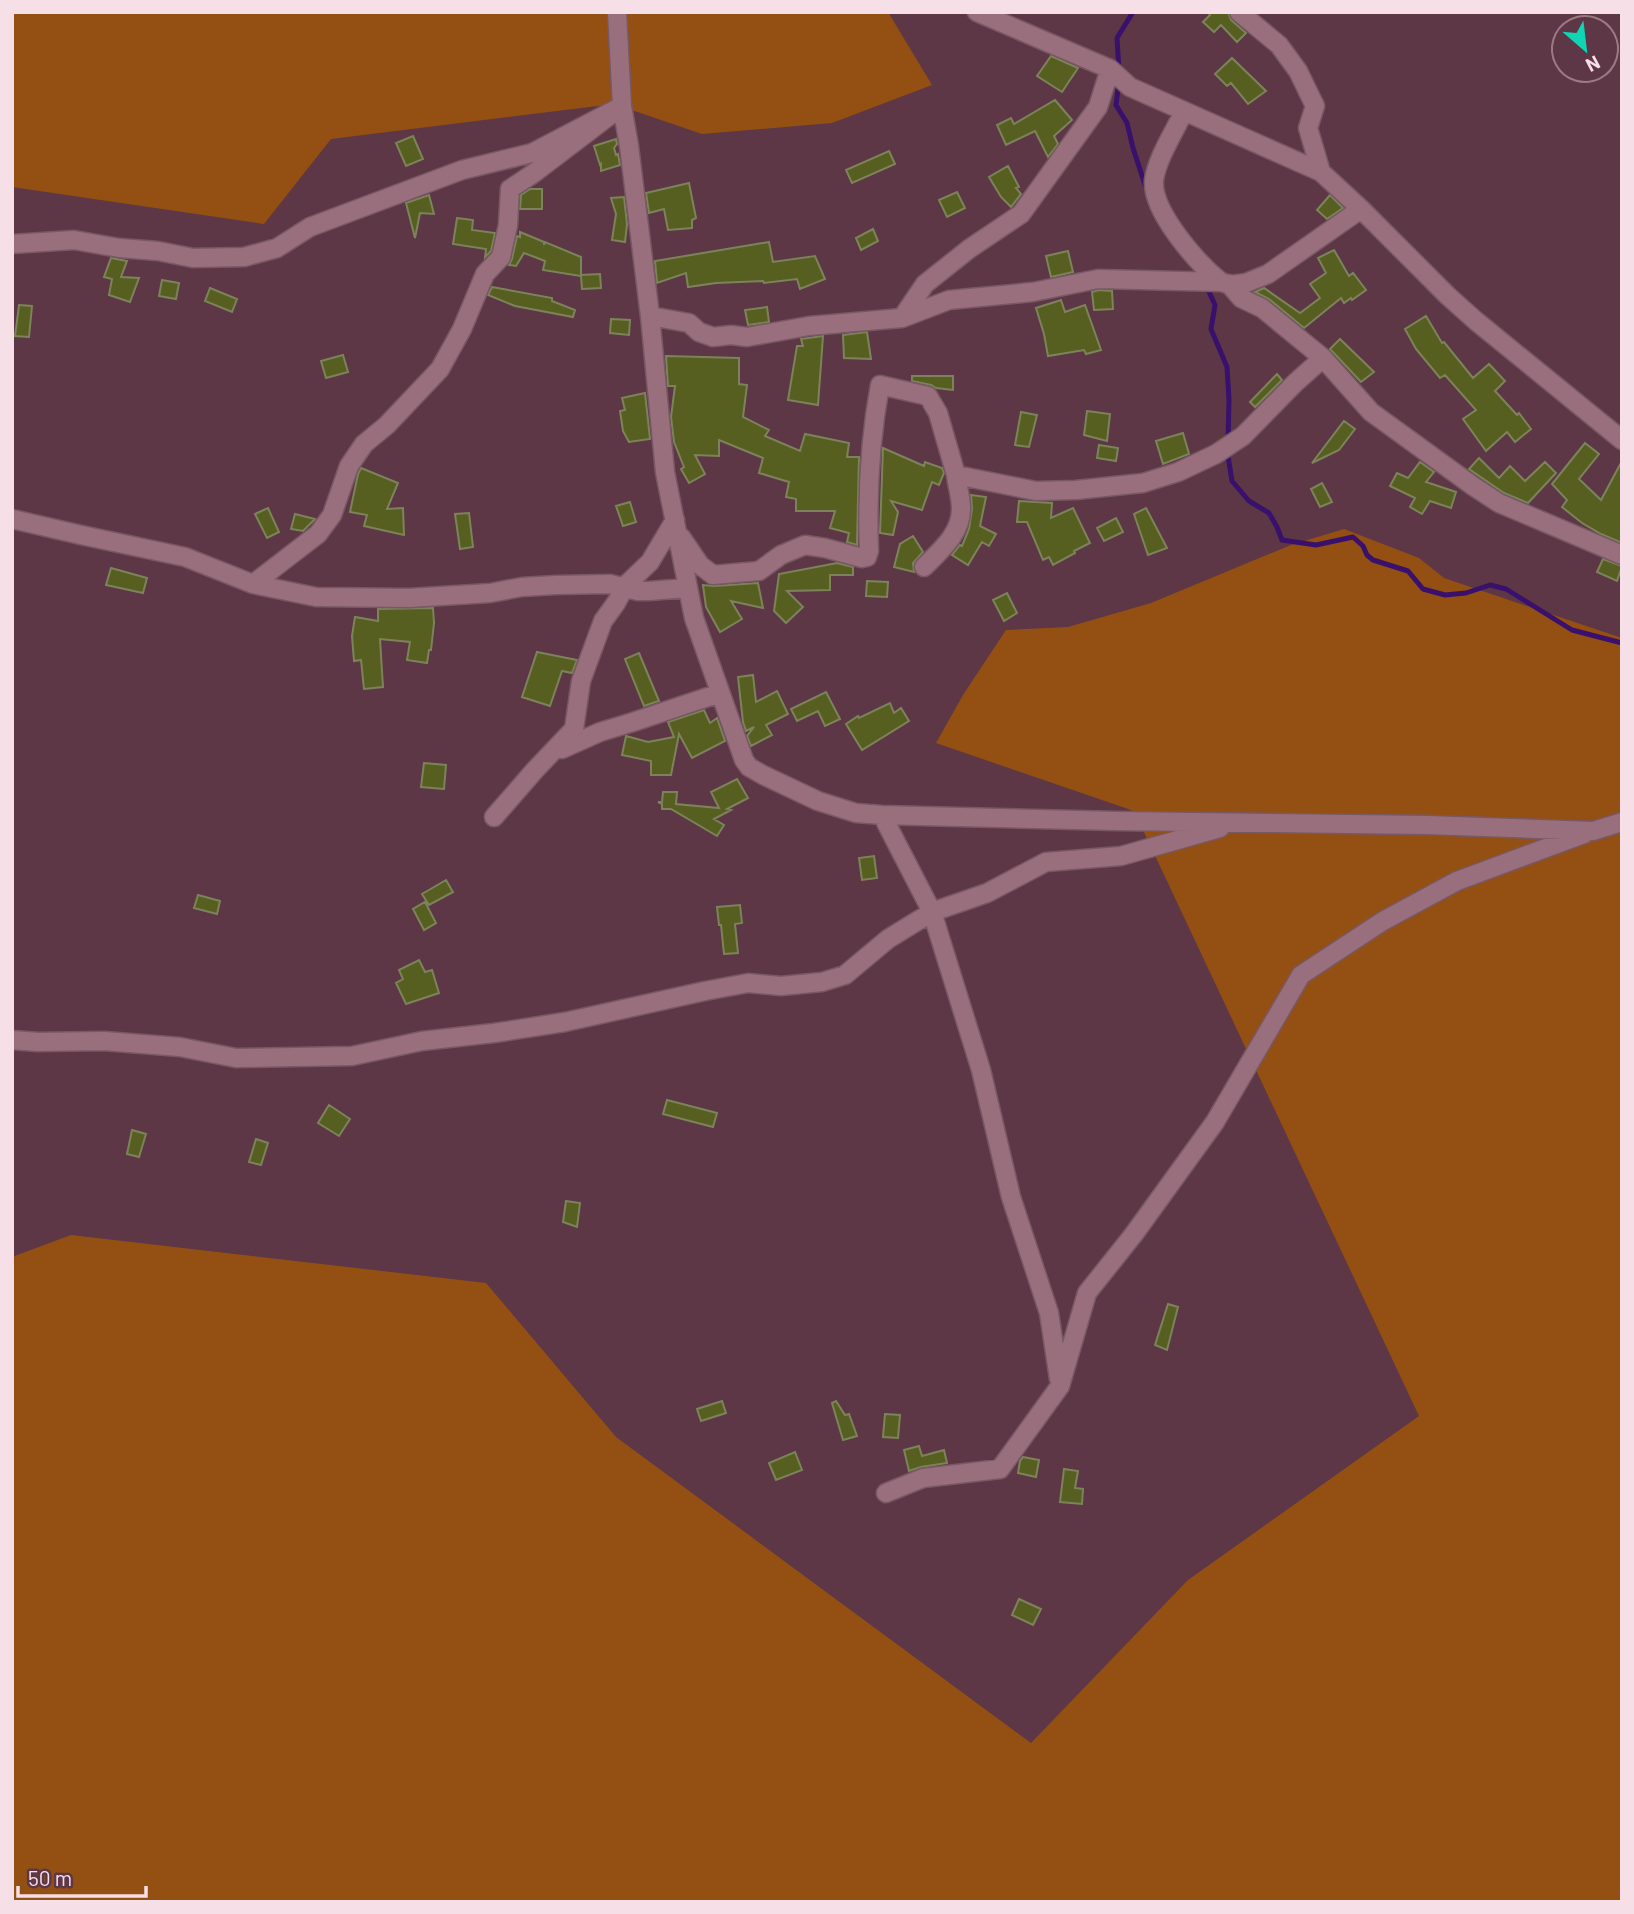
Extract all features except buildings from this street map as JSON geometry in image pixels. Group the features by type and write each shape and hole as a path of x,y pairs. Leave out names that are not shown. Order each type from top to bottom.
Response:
{"street":[{"path":"617,12 622,106 650,316 665,472 694,618 744,760 749,767 785,786 842,809 882,814 1593,831"},
{"path":"977,12 1110,69 1130,87 1321,173 1362,209 1476,321 1622,440"},
{"path":"1239,12 1279,45 1298,71 1315,106 1308,128 1321,173"},
{"path":"902,318 925,284 969,249 1021,214 1098,107 1110,69"},
{"path":"12,243 74,240 193,258 244,257 277,248 310,228 462,170 532,153 622,106"},
{"path":"253,584 318,534 332,515 349,466 364,444 387,425 440,369 462,329 485,274 501,257 508,225 510,190 622,106"},
{"path":"1184,111 1156,169 1154,183 1155,197 1165,216 1193,255 1241,298 1262,308 1323,358 1371,412 1473,486 1499,503 1622,555"},
{"path":"650,316 689,323 699,332 713,337 747,337 809,326 902,318 949,300 1033,292 1098,279 1246,283 1268,274 1362,209"},
{"path":"956,475 1036,491 1143,483 1178,472 1216,454 1243,436 1323,358"},
{"path":"675,520 684,543 700,565 713,575 759,571 781,555 805,545 867,557 867,507 880,385 928,396 938,413 956,475 961,510 958,526 950,539 924,567"},
{"path":"12,519 185,557 253,584 316,597 441,596 556,585 610,584 649,591 687,588"},
{"path":"494,817 575,729 581,681 603,621 624,587 650,562 675,520"},
{"path":"535,770 564,747 600,732 720,693"},
{"path":"882,814 932,912 981,1070 1011,1197 1049,1313 1060,1386"},
{"path":"12,1040 104,1041 180,1047 236,1058 352,1056 422,1041 565,1021 748,983 782,986 822,982 845,975 888,939 932,912 987,893 1046,862 1121,856 1240,822"},
{"path":"886,1493 923,1478 1000,1469 1060,1386 1087,1293 1134,1234 1215,1122 1301,975 1383,921 1457,881 1622,822"}],"shaded area":[{"path":"12,12 888,12 932,85 832,123 702,134 614,104 331,139 264,224 12,187"},
{"path":"1344,529 1419,558 1444,578 1622,638 1622,1902 12,1902 12,1257 71,1235 486,1283 616,1437 1031,1743 1188,1580 1419,1416 1134,811 936,743 963,695 1006,630 1068,627 1151,603 1291,545"}],"waterway":[{"path":"1119,71 1117,38 1133,12"},
{"path":"1119,81 1116,105 1127,123 1147,191"},
{"path":"1206,285 1215,305 1211,329 1227,367 1228,441"},
{"path":"1227,450 1232,481 1249,501 1269,513 1282,540 1316,545 1353,537 1373,560 1408,571 1423,589 1445,595 1466,593 1490,585 1506,589 1572,630 1622,643"}]}
